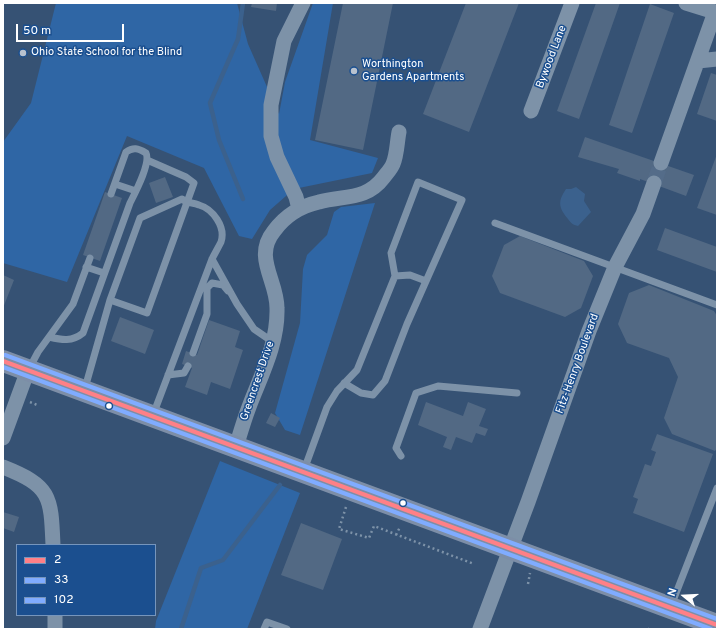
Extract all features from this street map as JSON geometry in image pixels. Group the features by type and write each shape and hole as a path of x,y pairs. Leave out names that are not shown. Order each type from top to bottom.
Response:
{"main road":[{"path":"3,361 717,625"}],"street":[{"path":"299,209 296,197 277,157 271,136 270,105 284,41 303,3"},
{"name":"Bywood Lane","path":"531,110 572,3"},
{"path":"661,163 716,12 686,3"},
{"path":"698,61 717,59"},
{"name":"Greencrest Drive","path":"236,447 248,408 266,367 273,342 278,310 277,297 265,258 266,243 285,219 299,209 319,202 353,197 371,191 393,164 399,132"},
{"name":"Fitz-Henry Boulevard","path":"480,629 589,330 615,267 643,214 654,183"},
{"path":"3,438 28,370"},
{"path":"3,467 27,477 41,487 50,501 53,544"},
{"path":"55,616 55,629"}],"lane":[{"path":"49,337 71,339 77,337 83,332 147,160 146,153 142,150 131,149 126,152 111,194"},
{"path":"110,300 147,313 194,183 186,177 147,160"},
{"path":"304,472 327,407 344,383 357,370 395,276 391,253 418,182 462,200 426,281 385,381 373,395 361,393 344,383"},
{"path":"115,184 136,191"},
{"path":"84,390 110,300 140,218 182,199 187,203 198,204 211,211 220,224 221,240 212,259 152,416"},
{"path":"495,223 717,305"},
{"path":"28,370 38,352 73,304 90,258"},
{"path":"212,259 254,329 273,342"},
{"path":"86,267 104,273"},
{"path":"395,276 410,275 426,281"},
{"path":"193,353 207,314 207,288 212,283 223,285 236,300"},
{"path":"168,375 184,373 188,366"},
{"path":"401,456 396,448 416,393 438,386 517,393"},
{"path":"670,608 717,488"},
{"path":"264,629 267,622 287,629"}],"path":[{"path":"346,508 339,529 369,538 374,526 474,564"},
{"path":"396,535 400,527"},
{"path":"528,584 530,573"}],"shaded area":[{"path":"56,3 237,3 248,44 279,114 285,82 313,3 333,3 310,140 378,158 372,173 294,189 270,210 252,239 239,236 204,168 127,136 67,282 3,263 3,142 31,103"},
{"path":"576,187 585,194 584,201 591,212 578,226 569,220 562,211 560,204 566,189"},
{"path":"375,203 300,435 285,430 275,413 300,323 303,269 307,255 327,235 334,212 341,207"},
{"path":"220,461 300,493 247,629 155,629 156,621"}],"building":[{"path":"252,3 277,3 276,11 251,7"},
{"name":"Worthington Gardens Apartments","path":"343,3 393,3 363,150 315,140"},
{"name":"Worthington Gardens Apartments","path":"466,3 519,3 469,132 423,114"},
{"path":"596,3 620,3 579,119 557,111"},
{"path":"650,4 674,13 632,133 609,125"},
{"path":"711,73 717,75 717,121 697,114"},
{"path":"585,137 694,175 686,196 640,179 640,181 617,173 619,169 578,157"},
{"path":"717,154 717,215 697,208"},
{"path":"165,177 173,197 156,203 149,183"},
{"path":"105,192 122,198 100,261 83,255"},
{"path":"665,228 717,247 717,272 657,250"},
{"path":"520,236 584,261 593,276 581,308 565,317 500,293 492,276 504,245"},
{"path":"3,275 14,280 3,308"},
{"path":"649,285 714,311 717,316 717,448 715,451 672,434 664,418 678,377 669,358 627,343 618,324 629,293"},
{"path":"120,317 154,330 145,354 111,341"},
{"path":"209,320 240,331 235,347 243,350 230,389 211,382 207,395 185,387 192,368 182,364 186,351 197,355"},
{"path":"426,402 463,416 468,402 486,409 479,426 488,429 485,436 476,433 472,443 456,437 451,450 443,447 447,437 418,425"},
{"path":"271,413 280,418 275,427 266,423"},
{"path":"657,434 713,454 684,532 633,513 638,499 633,497 645,464 651,466 656,452 651,450"},
{"path":"3,512 19,517 14,532 3,528"},
{"path":"301,523 342,539 323,590 281,575"}],"waterway":[{"path":"243,3 238,39 210,103 219,140 243,199"},
{"path":"181,629 201,568 223,560 280,485"}],"tunnel":[{"path":"654,183 661,163"}],"transit line":[{"name":"102","path":"5,355 717,619"},
{"name":"2","path":"3,361 717,625"},
{"name":"33","path":"3,367 711,629"}],"place":[{"name":"Ohio State School for the Blind","path":"23,53"},
{"name":"Worthington Gardens Apartments","path":"354,71"}]}
